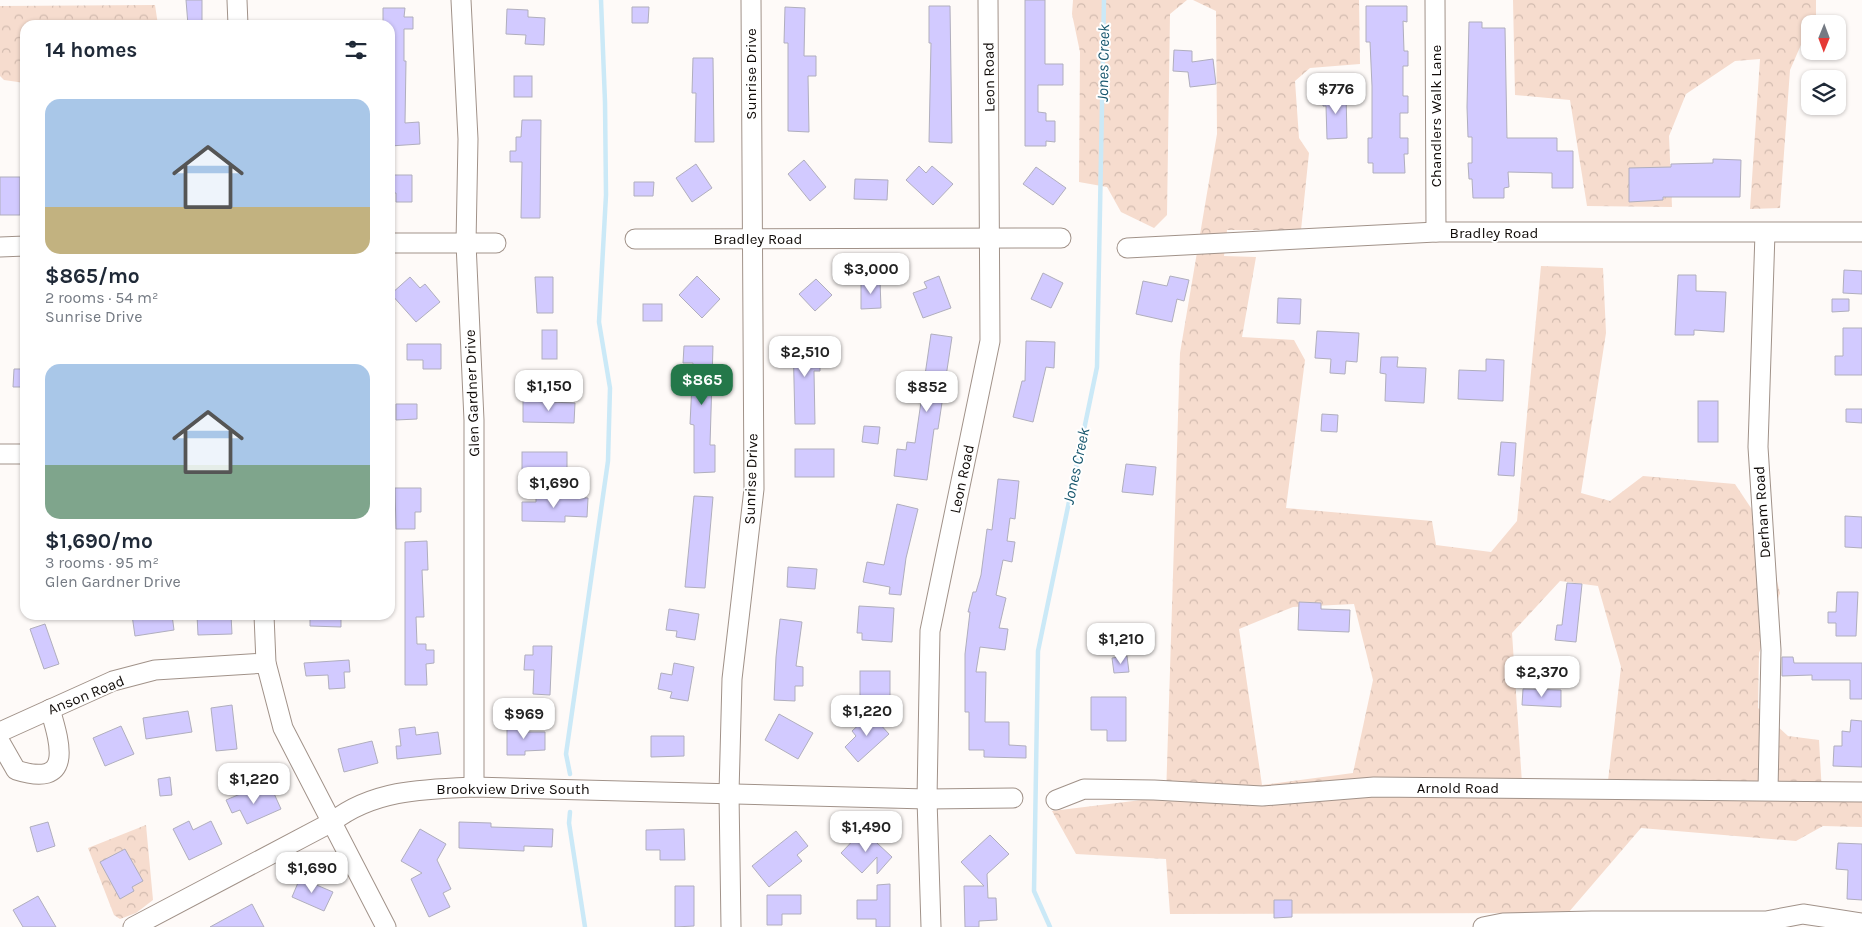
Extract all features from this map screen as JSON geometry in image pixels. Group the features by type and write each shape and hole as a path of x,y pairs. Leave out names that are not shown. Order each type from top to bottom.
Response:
{"street":[{"path":"237,0 238,20"},
{"name":"Glen Gardner Drive","path":"461,0 468,139 466,243 474,420 474,787"},
{"name":"Sunrise Drive","path":"731,927 729,793 732,679 754,490 751,0"},
{"name":"Leon Road","path":"931,927 927,799 930,630 990,341 991,237 988,0"},
{"name":"Chandlers Walk Lane","path":"1435,0 1436,232"},
{"name":"Bradley Road","path":"1127,248 1436,232 1862,232"},
{"name":"Derham Road","path":"1765,233 1758,447 1771,650 1768,790"},
{"name":"Bradley Road","path":"635,239 1061,238"},
{"path":"395,243 496,243"},
{"path":"0,247 20,246"},
{"path":"0,454 20,454"},
{"path":"264,620 266,663 283,728 386,927"},
{"name":"Anson Road","path":"0,732 113,681 155,670 266,663"},
{"path":"0,742 16,770 33,776 47,775 55,769 59,757 59,743 50,709"},
{"name":"Brookview Drive South","path":"133,927 332,822 347,810 388,795 417,789 474,787 927,799"},
{"name":"Arnold Road","path":"1056,800 1084,789 1154,790 1262,796 1374,787 1862,792"},
{"path":"927,799 1013,798"},
{"path":"1482,927 1504,923 1592,921 1766,921 1803,914 1862,923"}],"green space":[{"path":"1073,0 1187,0 1170,14 1167,215 1154,228 1121,212 1107,187 1079,182 1080,52 1072,14"},
{"path":"1193,0 1359,0 1360,64 1310,68 1295,81 1299,138 1309,153 1301,230 1227,230 1224,256 1256,257 1242,337 1294,340 1305,360 1286,508 1432,521 1436,545 1491,552 1517,521 1541,266 1603,268 1606,333 1581,493 1610,501 1643,476 1735,484 1763,526 1780,593 1759,653 1758,708 1788,736 1819,740 1822,793 1862,792 1862,827 1823,826 1796,841 1641,828 1568,913 1170,914 1166,859 1076,854 1052,811 1166,797 1180,353 1217,134 1216,11","holes":["1560,581 1598,586 1621,667 1608,781 1522,783 1512,633","1354,604 1373,680 1353,773 1262,785 1239,629 1293,607"]},
{"path":"1513,0 1816,0 1816,15 1801,15 1801,45 1790,70 1780,208 1750,209 1760,59 1735,61 1686,94 1669,136 1672,207 1587,206 1570,100 1515,95"},
{"path":"155,5 157,20 20,20 20,82 4,80 0,76 0,6"},
{"path":"146,825 153,900 136,913 120,919 114,915 88,848"}],"building":[{"path":"186,0 202,0 202,20 188,20"},
{"path":"1025,0 1045,0 1045,64 1063,64 1063,85 1038,85 1038,112 1046,113 1046,121 1055,121 1055,142 1046,141 1046,146 1025,146"},
{"path":"929,6 950,6 952,143 929,142 931,43 929,43"},
{"path":"1366,6 1407,6 1407,22 1403,21 1404,51 1408,51 1408,66 1403,66 1403,96 1408,96 1408,113 1400,113 1400,138 1408,138 1408,154 1404,154 1405,173 1373,173 1373,163 1368,163 1368,138 1372,138 1372,86 1370,42 1366,42"},
{"path":"632,7 649,7 648,23 632,23"},
{"path":"785,7 805,8 804,56 816,56 816,76 808,76 809,132 788,131 788,43 784,43"},
{"path":"383,8 405,8 404,17 413,17 413,29 404,29 404,61 406,61 405,123 419,122 420,144 395,146 395,20 383,20"},
{"path":"507,9 528,10 528,17 545,18 544,45 525,44 526,35 506,34"},
{"path":"1469,22 1482,22 1482,28 1505,28 1507,138 1557,138 1557,151 1573,151 1573,188 1552,188 1552,173 1508,172 1509,187 1504,188 1504,198 1473,198 1472,179 1469,179 1468,163 1472,163 1472,137 1468,137 1467,107"},
{"path":"1174,50 1192,51 1192,62 1213,59 1216,84 1190,87 1188,72 1173,71"},
{"path":"693,58 713,58 714,142 695,142 696,93 692,93"},
{"path":"514,76 532,76 532,97 514,97"},
{"path":"1346,92 1347,138 1327,139 1326,106 1323,106 1322,93"},
{"path":"522,120 541,120 540,218 521,218 522,162 510,162 510,151 516,151 516,137 521,137"},
{"path":"1713,159 1741,160 1740,197 1663,197 1663,200 1629,202 1629,168 1713,163"},
{"path":"804,160 826,187 810,201 788,174"},
{"path":"696,164 712,188 692,202 676,178"},
{"path":"919,166 926,173 932,166 953,184 933,205 906,180"},
{"path":"1036,167 1066,188 1053,205 1023,184"},
{"path":"395,175 412,175 412,202 396,202"},
{"path":"0,177 20,177 20,215 0,215"},
{"path":"855,179 888,180 887,200 854,199"},
{"path":"634,182 654,182 653,196 634,196"},
{"path":"1844,270 1862,271 1862,294 1843,293"},
{"path":"1043,273 1063,283 1051,308 1031,299"},
{"path":"1678,275 1696,275 1696,291 1726,292 1724,332 1694,330 1694,335 1675,335"},
{"path":"697,276 720,299 702,318 679,295"},
{"path":"939,276 951,308 923,318 913,293 927,288 924,282"},
{"path":"1170,276 1189,280 1184,301 1177,299 1172,322 1136,314 1143,281 1167,286"},
{"path":"410,277 420,288 425,284 440,302 416,322 395,298 395,290"},
{"path":"535,277 553,277 553,313 537,313"},
{"path":"816,279 832,295 815,311 799,294"},
{"path":"861,281 880,281 881,308 861,309"},
{"path":"1278,298 1301,299 1300,324 1277,323"},
{"path":"1832,299 1849,299 1849,311 1832,312"},
{"path":"643,304 662,304 662,321 643,321"},
{"path":"1843,328 1862,328 1862,375 1835,375 1835,356 1843,356"},
{"path":"542,330 557,330 557,359 542,359"},
{"path":"1317,331 1359,333 1357,362 1346,361 1345,374 1330,373 1331,359 1315,358"},
{"path":"931,334 952,337 938,429 934,429 927,480 894,476 897,449 906,450 907,442 915,443"},
{"path":"820,337 820,371 814,371 815,424 795,424 793,338"},
{"path":"1026,341 1055,342 1054,368 1046,367 1033,422 1013,417 1022,381 1025,381"},
{"path":"407,344 441,344 441,369 423,369 423,360 407,360"},
{"path":"684,346 713,346 710,445 715,445 715,472 694,473 694,425 690,424 693,363 683,363"},
{"path":"1381,357 1398,357 1397,367 1426,368 1424,403 1385,401 1386,374 1380,373"},
{"path":"1486,359 1504,360 1503,401 1458,399 1459,370 1486,371"},
{"path":"14,369 20,369 20,387 13,387"},
{"path":"523,401 575,403 574,423 523,422"},
{"path":"1698,401 1718,401 1718,442 1698,442"},
{"path":"396,404 417,404 417,419 396,420"},
{"path":"1846,409 1862,409 1862,423 1846,422"},
{"path":"1322,414 1338,415 1337,432 1321,431"},
{"path":"864,426 880,427 878,444 862,442"},
{"path":"1501,442 1516,443 1514,476 1498,475"},
{"path":"795,449 834,449 834,477 795,477"},
{"path":"522,452 567,452 567,472 522,472"},
{"path":"1126,464 1156,467 1153,495 1122,492"},
{"path":"998,479 1019,481 1015,519 1010,518 1007,541 1015,542 1012,562 1003,560 996,595 1006,598 999,628 1008,629 1005,650 980,647 976,672 986,672 985,722 1009,722 1009,745 1026,746 1026,758 984,757 984,750 969,750 969,712 965,712 965,654 970,612 968,612 973,592 976,592 981,575 987,529 992,530"},
{"path":"395,488 421,488 421,512 415,512 415,529 396,529"},
{"path":"536,496 588,498 587,517 565,516 565,522 522,521 522,502 536,502"},
{"path":"694,496 713,497 705,588 685,587"},
{"path":"897,504 918,509 906,558 901,595 889,594 890,587 863,582 867,562 884,565"},
{"path":"1845,516 1862,517 1862,548 1845,547"},
{"path":"427,541 428,570 422,570 424,617 416,617 417,644 426,644 426,650 434,650 434,663 426,664 427,685 405,685 405,542"},
{"path":"788,567 817,569 815,589 787,587"},
{"path":"1567,583 1582,584 1576,642 1555,640 1557,625 1562,625"},
{"path":"1837,592 1858,592 1856,636 1836,636 1836,623 1828,623 1828,612 1836,612"},
{"path":"1299,602 1321,603 1321,609 1350,610 1349,632 1298,630"},
{"path":"859,606 894,608 892,642 862,640 862,633 857,633"},
{"path":"669,609 699,614 695,640 676,637 677,631 666,630"},
{"path":"780,619 802,622 796,666 803,667 803,686 795,686 795,701 774,700"},
{"path":"133,620 173,620 174,630 135,636"},
{"path":"197,620 231,620 232,634 198,635"},
{"path":"310,620 341,620 341,627 310,626"},
{"path":"45,624 59,664 44,669 30,629"},
{"path":"533,646 552,646 550,695 533,694 534,670 524,670 525,655 533,655"},
{"path":"1127,656 1129,672 1114,673 1112,658"},
{"path":"1782,657 1793,657 1794,663 1862,663 1862,699 1850,699 1850,680 1812,680 1812,675 1782,676"},
{"path":"349,660 350,672 344,672 345,688 329,689 328,675 306,676 304,663"},
{"path":"674,663 694,667 688,701 670,698 672,692 658,689 661,673 672,675"},
{"path":"860,671 890,671 890,698 860,698"},
{"path":"1523,689 1561,690 1561,707 1522,705"},
{"path":"1091,697 1126,697 1126,741 1107,741 1107,730 1091,730"},
{"path":"232,705 237,749 216,751 211,708"},
{"path":"878,707 878,722 889,734 858,762 845,747 856,736 852,731"},
{"path":"188,711 192,732 146,739 143,718"},
{"path":"779,714 813,733 798,759 765,740"},
{"path":"1851,720 1862,721 1862,767 1833,766 1834,746 1842,746 1842,731 1850,732"},
{"path":"507,724 527,724 527,732 545,732 545,750 525,751 525,755 507,755"},
{"path":"121,726 134,754 105,766 93,738"},
{"path":"415,727 416,735 438,732 441,754 397,759 396,746 401,746 399,729"},
{"path":"651,736 684,736 684,756 651,757"},
{"path":"372,741 378,763 344,772 338,749"},
{"path":"170,777 172,795 160,796 158,779"},
{"path":"252,789 255,796 272,789 281,809 247,824 240,810 232,813 226,800"},
{"path":"189,821 193,830 211,821 222,844 189,860 173,829"},
{"path":"48,822 55,846 37,852 30,827"},
{"path":"459,822 491,823 491,827 553,829 552,847 524,846 524,851 459,848"},
{"path":"420,829 446,844 437,860 451,889 443,893 450,907 429,917 411,879 422,873 401,861"},
{"path":"684,829 685,860 660,860 660,850 646,850 646,830"},
{"path":"863,830 892,857 877,874 877,857 862,873 841,853"},
{"path":"796,831 808,846 797,855 802,861 769,887 752,866"},
{"path":"990,835 1009,854 987,874 988,898 996,898 997,920 979,921 979,927 965,927 964,886 984,886 961,862"},
{"path":"1838,843 1862,844 1862,900 1847,899 1848,870 1836,869"},
{"path":"125,849 143,881 132,887 134,891 120,899 100,862"},
{"path":"300,878 333,892 324,911 292,897"},
{"path":"890,884 890,927 876,927 876,919 857,919 857,900 877,900 877,885"},
{"path":"675,886 694,886 694,926 675,927"},
{"path":"767,895 801,895 801,914 782,914 782,925 767,925"},
{"path":"38,896 56,927 23,927 13,910"},
{"path":"1274,900 1292,900 1292,917 1274,918"},
{"path":"252,904 264,927 210,927"}],"waterway":[{"path":"570,774 566,754 608,461 610,388 599,322 606,195 601,0"},
{"name":"Jones Creek","path":"1050,927 1034,891 1038,651 1097,367 1104,0"},
{"path":"570,812 569,823 585,927"}]}
